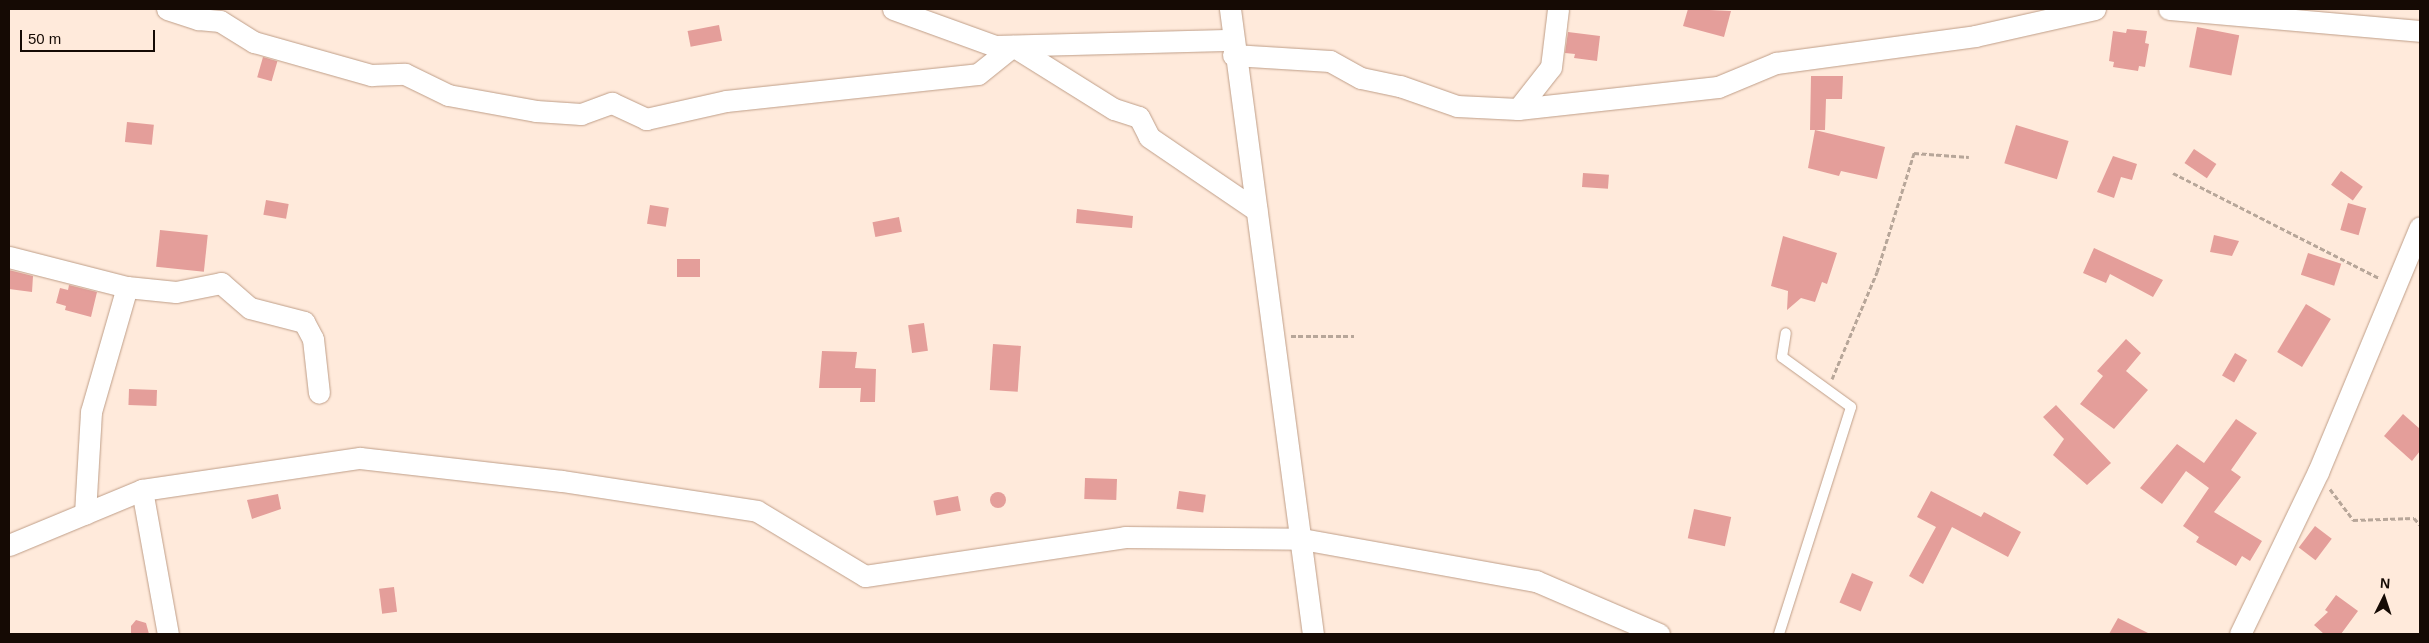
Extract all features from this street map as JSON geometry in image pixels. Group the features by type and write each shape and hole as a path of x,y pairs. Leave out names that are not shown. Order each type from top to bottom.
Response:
{"street":[{"path":"167,9 198,19 220,21 254,42 371,75 405,74 448,94 536,111 581,114 612,103 646,119 726,101 978,74 1013,46"},
{"path":"893,9 995,46 1233,47 1330,61 1361,78 1400,86 1457,106 1518,109 1718,86 1776,62 1975,36 2095,9"},
{"path":"1230,9 1233,47 1302,539 1313,634"},
{"path":"1518,109 1551,67 1558,9"},
{"path":"2168,9 2420,31"},
{"path":"1013,46 1114,109 1139,117 1149,137 1256,210"},
{"path":"2240,634 2318,472 2397,287 2420,227"},
{"path":"9,257 126,287 176,292 221,283 250,308 304,322 313,339 319,393"},
{"path":"85,514 90,412 126,287"},
{"path":"9,546 142,490 360,458 562,481 757,511 865,576 1125,537 1302,539 1536,581 1659,634"},
{"path":"142,490 168,634"}],"lane":[{"path":"1779,634 1851,407 1782,357 1786,333"}],"path":[{"path":"1827,391 1877,272 1914,153 1968,157"},
{"path":"2173,173 2397,287"},
{"path":"1273,336 1354,336"},
{"path":"2318,472 2353,520 2414,518 2420,525"}],"building":[{"path":"1688,9 1731,11 1724,37 1683,26"},
{"path":"719,25 722,41 691,47 688,31"},
{"path":"2197,27 2239,35 2231,75 2189,67"},
{"path":"2127,29 2147,31 2145,43 2149,44 2145,67 2139,66 2138,71 2113,67 2114,62 2109,61 2113,31 2126,33"},
{"path":"1568,32 1600,36 1597,61 1574,58 1575,54 1565,53"},
{"path":"263,57 277,61 272,81 257,77"},
{"path":"1811,76 1843,76 1842,99 1826,99 1825,130 1810,130"},
{"path":"127,122 154,125 152,145 125,142"},
{"path":"2016,125 2069,141 2057,179 2004,163"},
{"path":"1815,130 1885,147 1877,179 1841,171 1839,176 1808,168"},
{"path":"2194,149 2216,164 2207,178 2184,163"},
{"path":"2113,156 2137,164 2132,180 2121,177 2114,198 2097,192"},
{"path":"2341,171 2363,187 2353,201 2331,185"},
{"path":"1583,173 1609,175 1608,189 1582,187"},
{"path":"266,200 289,204 286,219 263,215"},
{"path":"2348,203 2366,208 2359,235 2340,230"},
{"path":"650,205 669,208 666,227 647,224"},
{"path":"1077,209 1133,216 1132,228 1076,223"},
{"path":"899,217 902,232 875,237 872,222"},
{"path":"160,230 208,235 204,272 156,267"},
{"path":"2214,235 2239,241 2232,256 2210,252"},
{"path":"1783,236 1837,253 1827,284 1822,282 1815,302 1801,298 1787,310 1788,291 1771,286"},
{"path":"2094,248 2163,280 2153,297 2110,274 2106,283 2083,273"},
{"path":"2308,253 2341,264 2334,286 2301,275"},
{"path":"677,259 700,259 700,277 677,277"},
{"path":"9,270 33,276 32,292 9,289"},
{"path":"69,285 97,292 91,317 65,310 66,306 56,303 60,288 68,290"},
{"path":"2306,304 2331,319 2302,367 2277,352"},
{"path":"924,323 928,351 912,353 908,325"},
{"path":"2126,339 2141,353 2126,371 2148,390 2114,429 2080,404 2103,376 2097,371"},
{"path":"993,344 1021,346 1018,392 990,390"},
{"path":"822,351 857,352 855,368 876,369 875,402 860,402 861,388 819,388"},
{"path":"2235,353 2247,360 2234,383 2222,376"},
{"path":"129,389 157,390 156,406 128,405"},
{"path":"2056,405 2111,463 2087,485 2053,455 2064,439 2043,417"},
{"path":"2403,414 2420,429 2420,451 2412,461 2384,436"},
{"path":"2236,419 2257,433 2231,470 2241,477 2214,512 2262,541 2250,561 2242,556 2236,566 2196,542 2199,537 2183,526 2209,488 2186,471 2162,504 2140,488 2177,444 2204,463"},
{"path":"1085,478 1117,479 1116,500 1084,499"},
{"path":"1179,491 1206,495 1203,513 1176,509"},
{"path":"1931,491 1981,517 1984,512 2021,532 2008,557 1952,527 1923,584 1909,576 1936,527 1917,517"},
{"path":"995,492 1001,492 1006,497 1004,506 995,508 990,503 990,497"},
{"path":"278,494 281,509 252,519 247,500"},
{"path":"958,496 961,511 936,515 933,501"},
{"path":"1694,509 1731,517 1725,546 1688,538"},
{"path":"2315,526 2332,539 2316,560 2299,548"},
{"path":"1852,573 1873,582 1861,611 1839,602"},
{"path":"394,587 397,612 382,614 379,589"},
{"path":"2336,595 2358,611 2341,634 2324,634 2314,625 2328,612 2325,610"},
{"path":"2118,618 2150,634 2109,634"},
{"path":"136,620 146,623 149,634 131,634 131,626"}]}
